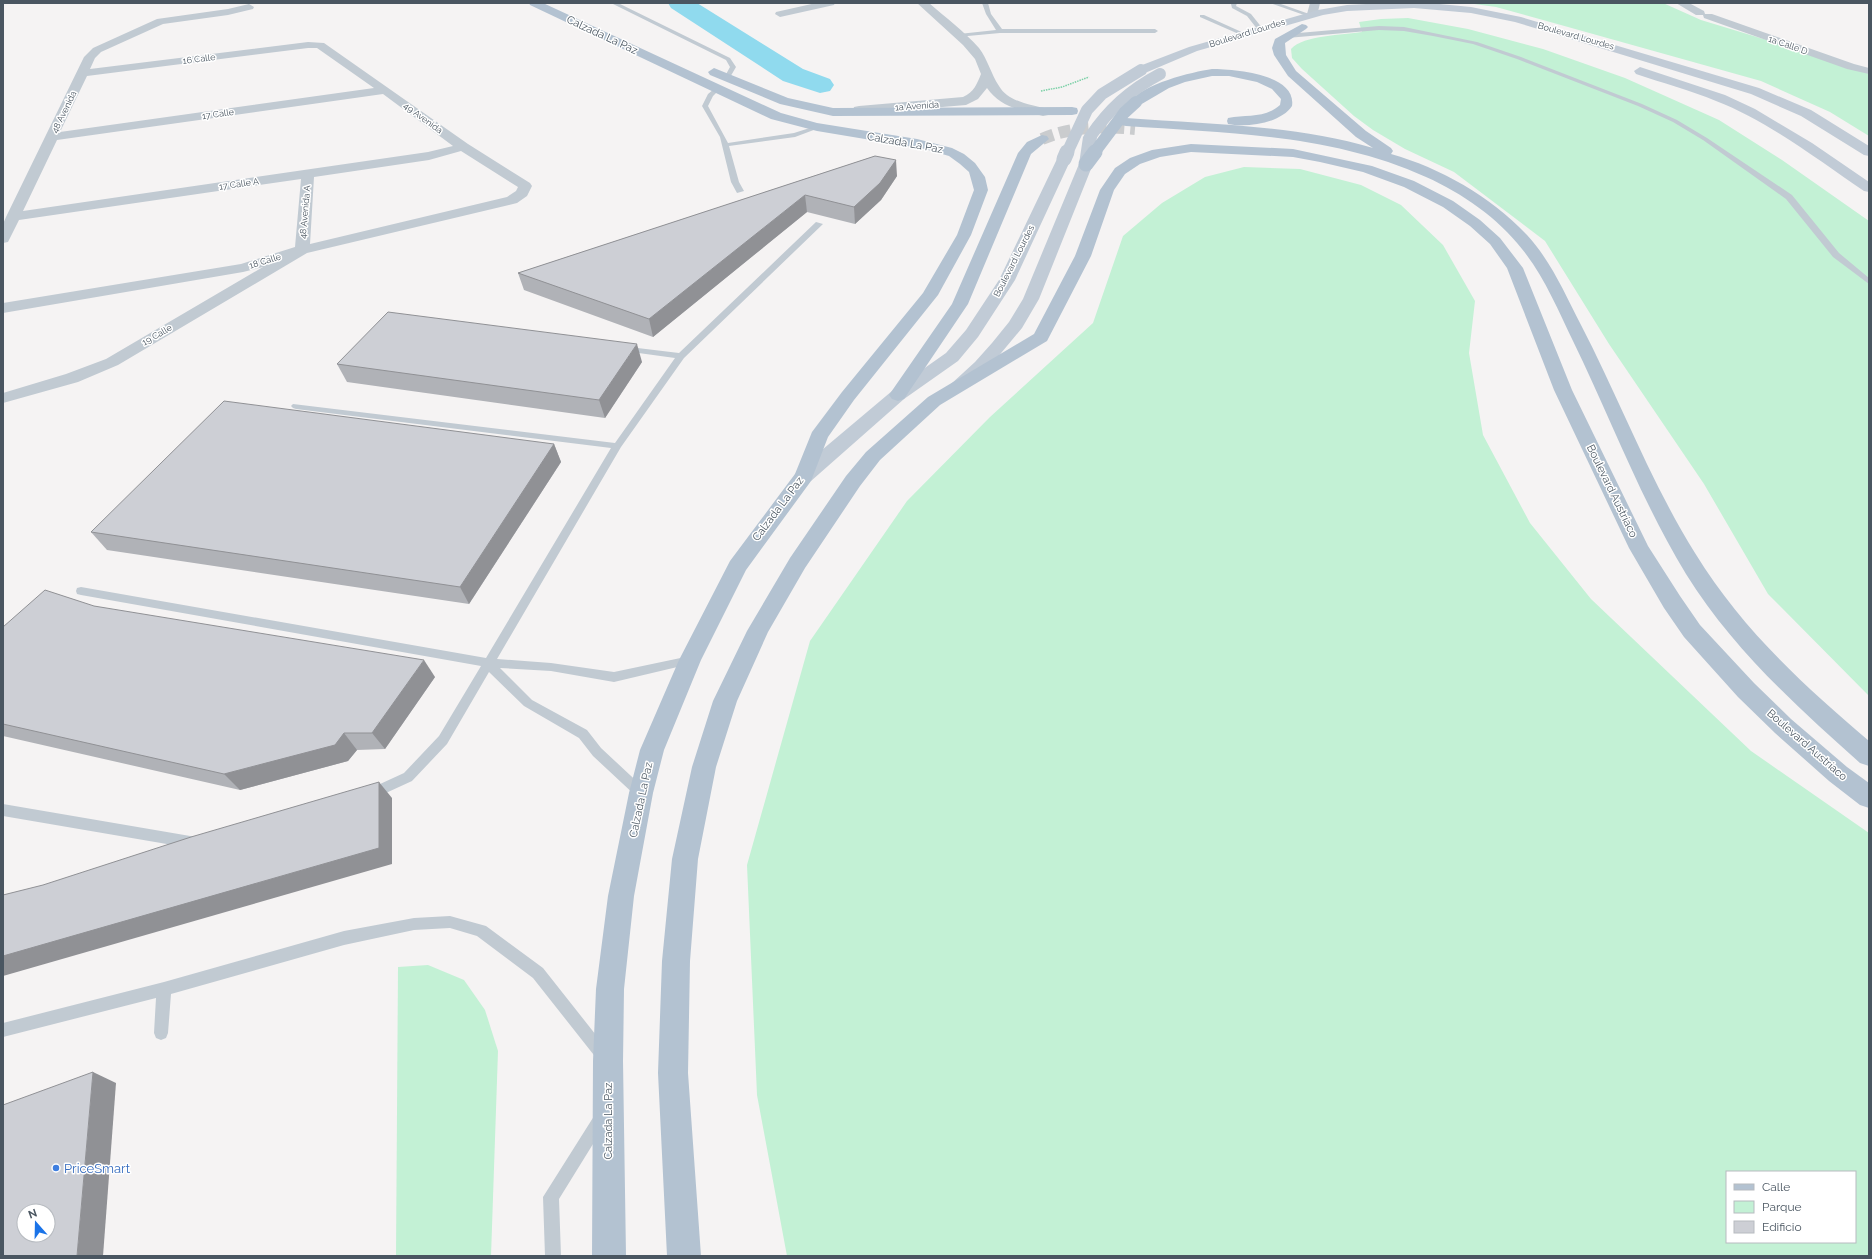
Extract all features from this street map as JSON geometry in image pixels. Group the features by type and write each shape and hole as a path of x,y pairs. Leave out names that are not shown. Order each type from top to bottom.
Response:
{"main road":[{"name":"Calzada La Paz","path":"534,3 716,90 776,116 816,128 918,144 948,151 964,160 973,169 981,183 981,190 964,235 930,295 848,396 819,436 804,476 737,566 690,660 652,750 641,793 621,896 610,989 608,1061 609,1256"},
{"name":"Boulevard Lourdes","path":"804,476 898,395 952,357 976,328 1006,280 1087,110 1102,94 1141,70 1169,58 1312,11 1408,4 1499,14 1660,61 1755,91 1789,104 1850,139 1869,152"},
{"name":"Boulevard Lourdes","path":"957,387 981,366 1016,324 1031,298 1086,164 1090,137 1112,106 1135,88 1160,74 1214,52 1336,19 1387,14 1419,15 1464,21"},
{"path":"1302,27 1279,41 1278,48 1280,55 1289,70 1361,134 1402,162 1458,188 1485,207 1524,240 1556,291 1605,388 1660,507 1680,546 1710,594 1735,626 1766,661 1809,704 1869,756"},
{"path":"1630,68 1721,98 1750,112 1807,146 1869,188"},
{"path":"707,69 784,101 833,112 1043,112 1071,115 852,121 802,113 784,101"},
{"path":"1086,164 1124,113 1136,102 1148,94 1178,80 1202,74 1220,72 1249,75 1269,82 1280,89 1287,101 1286,106 1278,112 1245,121 1130,122 1313,145 1402,162"},
{"path":"898,395 960,304 1025,153 1032,145 1042,139"},
{"path":"1807,146 1842,153 1850,148 1850,139"},
{"name":"Boulevard Austríaco","path":"957,387 1041,337 1083,256 1107,190 1120,171 1135,161 1169,150 1191,148 1213,148 1293,154 1344,163 1386,175 1432,195 1461,213 1495,241 1505,253 1514,268 1563,390 1639,548 1672,602 1692,630 1746,690 1783,726 1838,774 1869,797"},
{"path":"684,1256 674,1073 676,961 685,859 704,767 725,701 758,631 797,563 849,487 873,456 934,402 957,387"}],"street":[{"path":"780,14 830,3"},
{"path":"922,3 959,36 980,58 994,90 1000,97 1012,103 1043,112"},
{"name":"1a Calle D","path":"1681,3 1704,15 1851,67 1869,71"},
{"name":"48 Avenida","path":"3,239 82,73 90,57 97,50 161,21 249,8"},
{"name":"16 Calle","path":"82,73 315,45"},
{"name":"49 Avenida","path":"315,45 320,45 385,90 463,148 525,186 522,193"},
{"name":"1a Avenida","path":"833,112 947,104 966,101 979,92 987,74"},
{"name":"17 Calle","path":"51,137 385,90"},
{"name":"17 Calle A","path":"14,217 429,156 463,148"},
{"name":"48 Avenida A","path":"302,250 308,174"},
{"name":"18 Calle","path":"3,308 243,268 302,250 512,200 522,193"},
{"name":"19 Calle","path":"3,398 72,378 112,362 302,250"}],"lane":[{"path":"614,3 728,59 733,67 727,78"},
{"path":"985,3 991,19 1000,31"},
{"path":"1266,6 1274,3 1312,11"},
{"path":"1235,4 1233,6 1234,7 1247,11 1260,29"},
{"path":"1202,16 1243,34"},
{"path":"1287,36 1379,28 1404,29 1433,34 1475,43 1519,58 1640,105 1676,121 1789,196 1836,255 1869,282"},
{"path":"959,36 1000,31 1155,31"},
{"path":"716,90 710,95 705,106 723,137 735,182 740,191"},
{"path":"725,145 795,135 816,128"},
{"path":"360,799 408,777 443,740 617,446 681,356 819,224"},
{"path":"618,347 681,356"},
{"path":"296,406 617,446"},
{"path":"81,591 488,663 551,667 614,677 690,660"},
{"path":"488,663 528,703 583,734 597,752 641,793"},
{"path":"3,810 208,845 178,854"},
{"path":"3,1030 164,989 344,938 414,924 450,922 481,931 538,973 608,1061"},
{"path":"161,1033 164,989"},
{"path":"553,1256 551,1197 608,1107"}],"path":[{"path":"1037,91 1062,87 1092,76"}],"green space":[{"path":"1467,3 1663,3 1701,20 1869,71 1869,136 1830,112 1761,81 1496,7"},
{"path":"1408,18 1468,29 1543,49 1625,78 1719,120 1782,160 1869,221 1869,696 1768,594 1704,484 1609,344 1545,241 1454,172 1405,149 1373,130 1354,116 1302,69 1292,58 1291,49 1297,44 1305,41 1324,36 1362,32 1359,22 1381,19"},
{"path":"1244,167 1300,169 1361,185 1401,205 1443,245 1475,301 1469,353 1483,435 1530,523 1591,599 1751,751 1869,833 1869,1256 787,1256 757,1095 747,865 810,641 907,501 990,417 1093,323 1123,236 1162,203 1205,177"},
{"path":"428,965 464,980 485,1010 498,1051 491,1256 396,1256 398,967"}],"building":[{"path":"875,156 896,160 880,183 854,207 805,195 649,319 518,273"},
{"path":"388,312 637,344 599,400 337,364"},
{"path":"224,401 554,444 460,587 91,532"},
{"path":"45,590 94,606 424,660 372,733 344,733 335,745 224,774 3,724 3,627"},
{"path":"379,782 379,848 3,956 3,895 43,885 191,837"},
{"name":"PriceSmart","path":"93,1072 77,1256 3,1256 3,1105"}],"waterway":[{"path":"680,3 793,75 820,85"}],"tunnel":[{"path":"1042,139 1076,129 1099,127 1135,129"}],"place":[{"name":"PriceSmart","path":"56,1168"}]}
